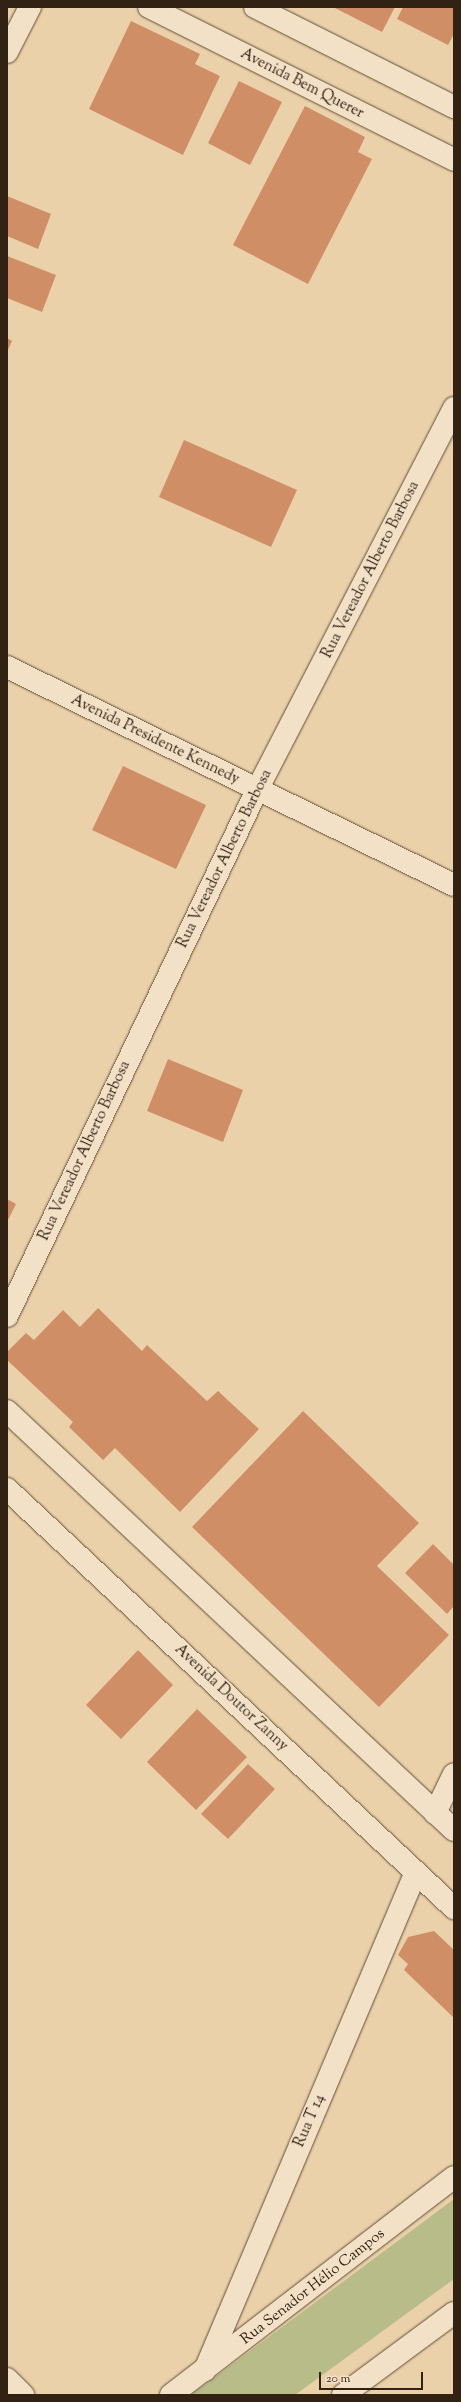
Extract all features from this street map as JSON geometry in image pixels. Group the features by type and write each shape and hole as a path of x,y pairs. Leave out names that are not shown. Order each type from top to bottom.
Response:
{"street":[{"path":"7,52 30,7"},
{"name":"Avenida Bem Querer","path":"149,7 454,160"},
{"path":"256,7 454,107"},
{"name":"Rua Vereador Alberto Barbosa","path":"7,1316 257,790 454,408"},
{"name":"Avenida Presidente Kennedy","path":"7,667 454,885"},
{"path":"7,1411 454,1830"},
{"name":"Avenida Doutor Zanny","path":"7,1489 454,1908"},
{"path":"435,1813 454,1774"},
{"name":"Rua T 14","path":"205,2370 416,1872"},
{"name":"Rua Senador Hélio Campos","path":"170,2395 205,2370 454,2177"},
{"path":"343,2395 454,2313"},
{"path":"7,2379 23,2395"}],"green space":[{"path":"454,2199 454,2279 295,2395 191,2395"}],"building":[{"path":"333,7 395,7 382,32"},
{"path":"403,7 454,7 454,34 448,45 397,19"},
{"path":"131,21 200,54 195,64 220,76 183,155 89,109"},
{"path":"239,81 282,102 250,165 208,143"},
{"path":"305,106 365,137 358,152 372,159 308,284 233,245"},
{"path":"7,196 51,214 38,249 7,236"},
{"path":"7,256 56,275 42,312 7,298"},
{"path":"7,338 12,341 7,352"},
{"path":"184,440 297,490 271,547 159,497"},
{"path":"123,766 206,805 176,869 92,830"},
{"path":"168,1059 243,1090 223,1142 147,1111"},
{"path":"7,1199 16,1204 7,1222"},
{"path":"98,1308 142,1351 147,1345 207,1401 218,1391 259,1429 180,1512 115,1448 103,1460 69,1427 73,1422 7,1360 7,1352 26,1333 34,1340 63,1310 80,1327"},
{"path":"303,1411 419,1523 377,1566 449,1635 379,1707 192,1527"},
{"path":"433,1544 454,1565 454,1606 447,1614 405,1573"},
{"path":"138,1650 173,1685 121,1739 86,1705"},
{"path":"197,1709 247,1757 196,1810 147,1762"},
{"path":"248,1764 275,1789 228,1839 201,1814"},
{"path":"434,1931 454,1950 454,2018 404,1970 408,1964 398,1955 408,1937"}]}
